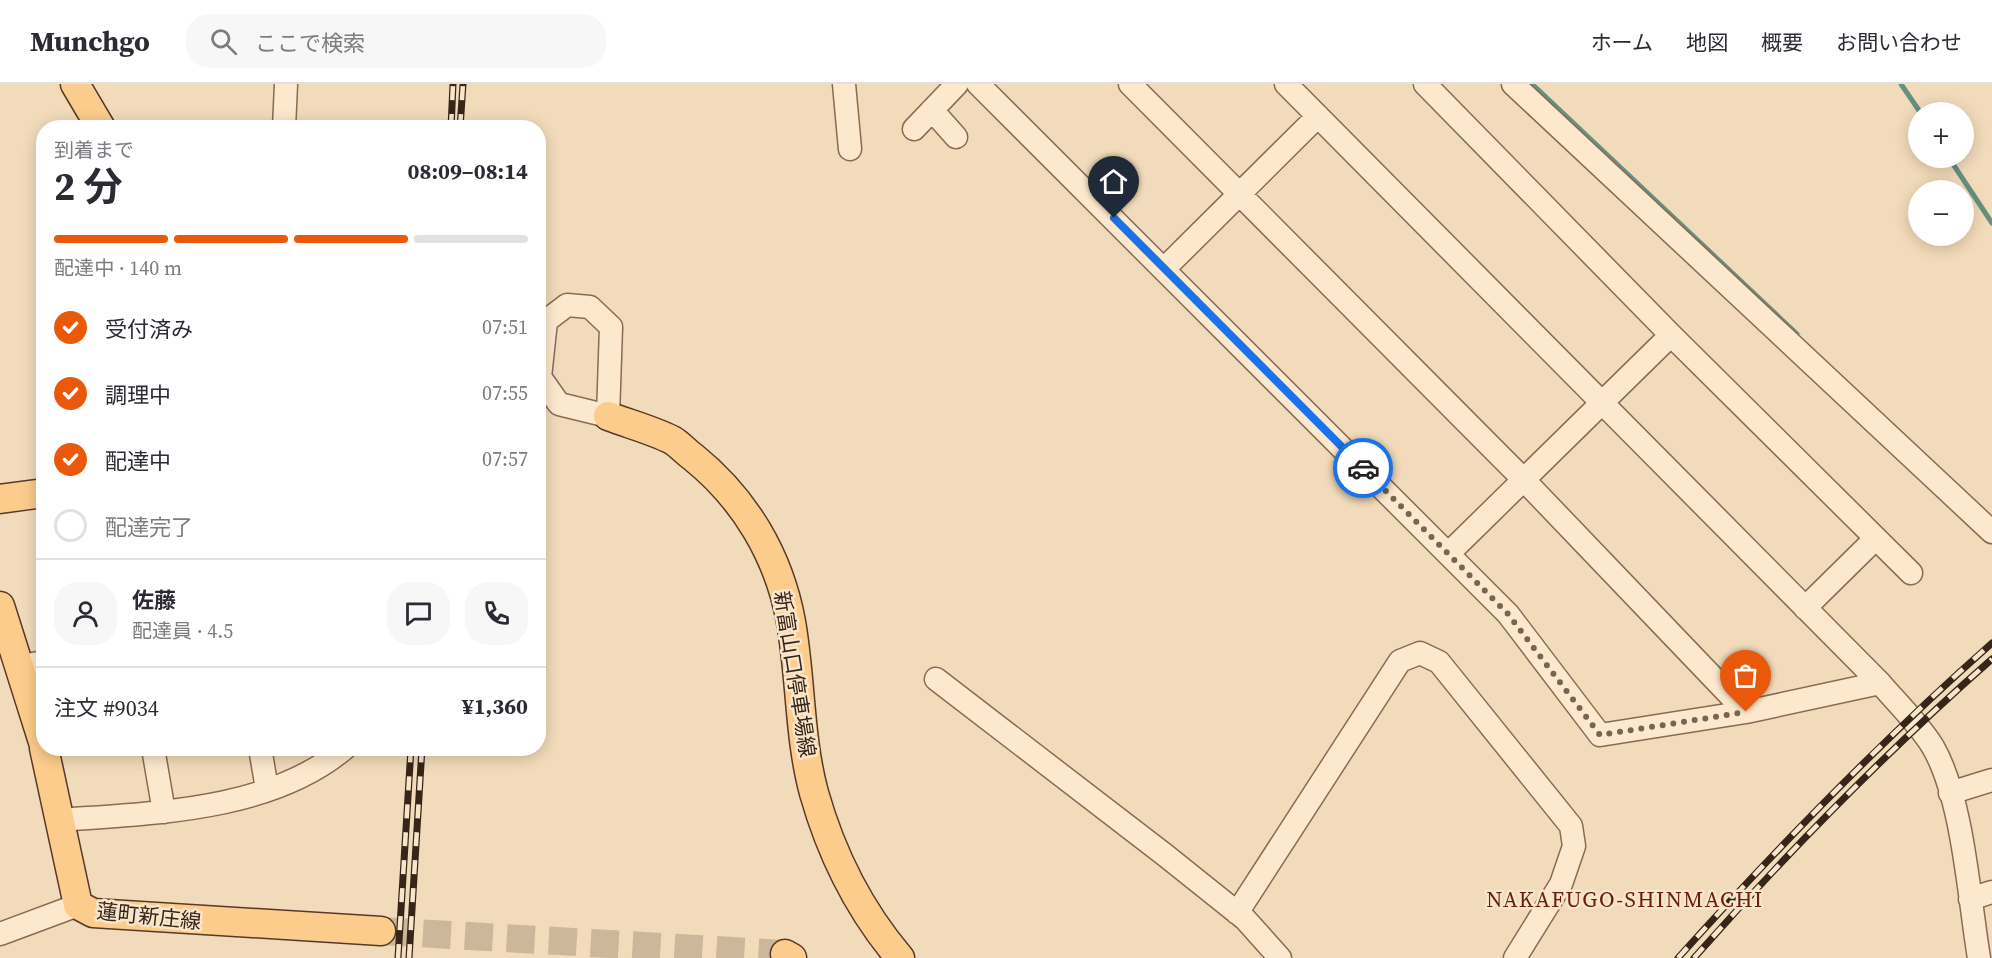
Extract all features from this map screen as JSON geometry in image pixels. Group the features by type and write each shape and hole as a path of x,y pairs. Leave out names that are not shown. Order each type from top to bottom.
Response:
{"main road":[{"path":"75,84 96,120"},
{"name":"新富山口停車場線","path":"608,416 672,440 733,494 759,531 776,567 791,621 798,688 814,793 834,850 859,902 900,958"},
{"path":"0,499 36,494"},
{"name":"蓮町新庄線","path":"0,606 32,664 36,692"},
{"name":"蓮町新庄線","path":"46,756 78,905 93,913 381,931"}],"street":[{"path":"284,120 286,84"},
{"path":"844,84 850,149"},
{"path":"914,129 957,84"},
{"path":"978,84 1165,268 1508,614 1600,735 1746,712 1880,683"},
{"path":"1130,84 1524,480 1746,712"},
{"path":"1286,84 1880,683 1932,746 1950,793 1964,852 1979,958"},
{"path":"1425,84 1874,540 1911,573"},
{"path":"1513,84 1992,532"},
{"path":"932,110 956,137"},
{"path":"1165,268 1318,116"},
{"path":"546,321 567,305 590,307 611,327 608,416 560,404 546,384"},
{"path":"1448,554 1671,335"},
{"path":"1805,608 1874,540"},
{"path":"1237,913 1401,661 1420,653 1439,662 1571,826 1574,846 1561,884 1515,958"},
{"path":"936,679 1237,913 1280,958"},
{"path":"154,756 164,812"},
{"path":"261,756 267,789"},
{"path":"61,820 178,811 267,789 305,776 334,756"},
{"path":"1950,793 1992,780"},
{"path":"1970,899 1992,892"},
{"path":"0,934 78,905"}],"waterway":[{"path":"1532,84 1797,334"},
{"path":"1901,84 1913,102"},
{"path":"1956,168 1992,223"}],"tunnel":[{"path":"381,931 785,954"}],"railway":[{"path":"451,120 453,84"},
{"path":"461,120 463,84"},
{"path":"1678,958 1831,796 1910,718 1992,643"},
{"path":"1694,958 1838,804 1992,659"},
{"path":"398,958 411,756"},
{"path":"409,958 422,756"}],"way so far":[{"path":"1363,468 1508,614 1600,735 1746,712"}],"district":[{"name":"NAKAFUGO-SHINMACHI","path":"1625,899"}],"route":[{"path":"1114,218 1363,468"}]}
